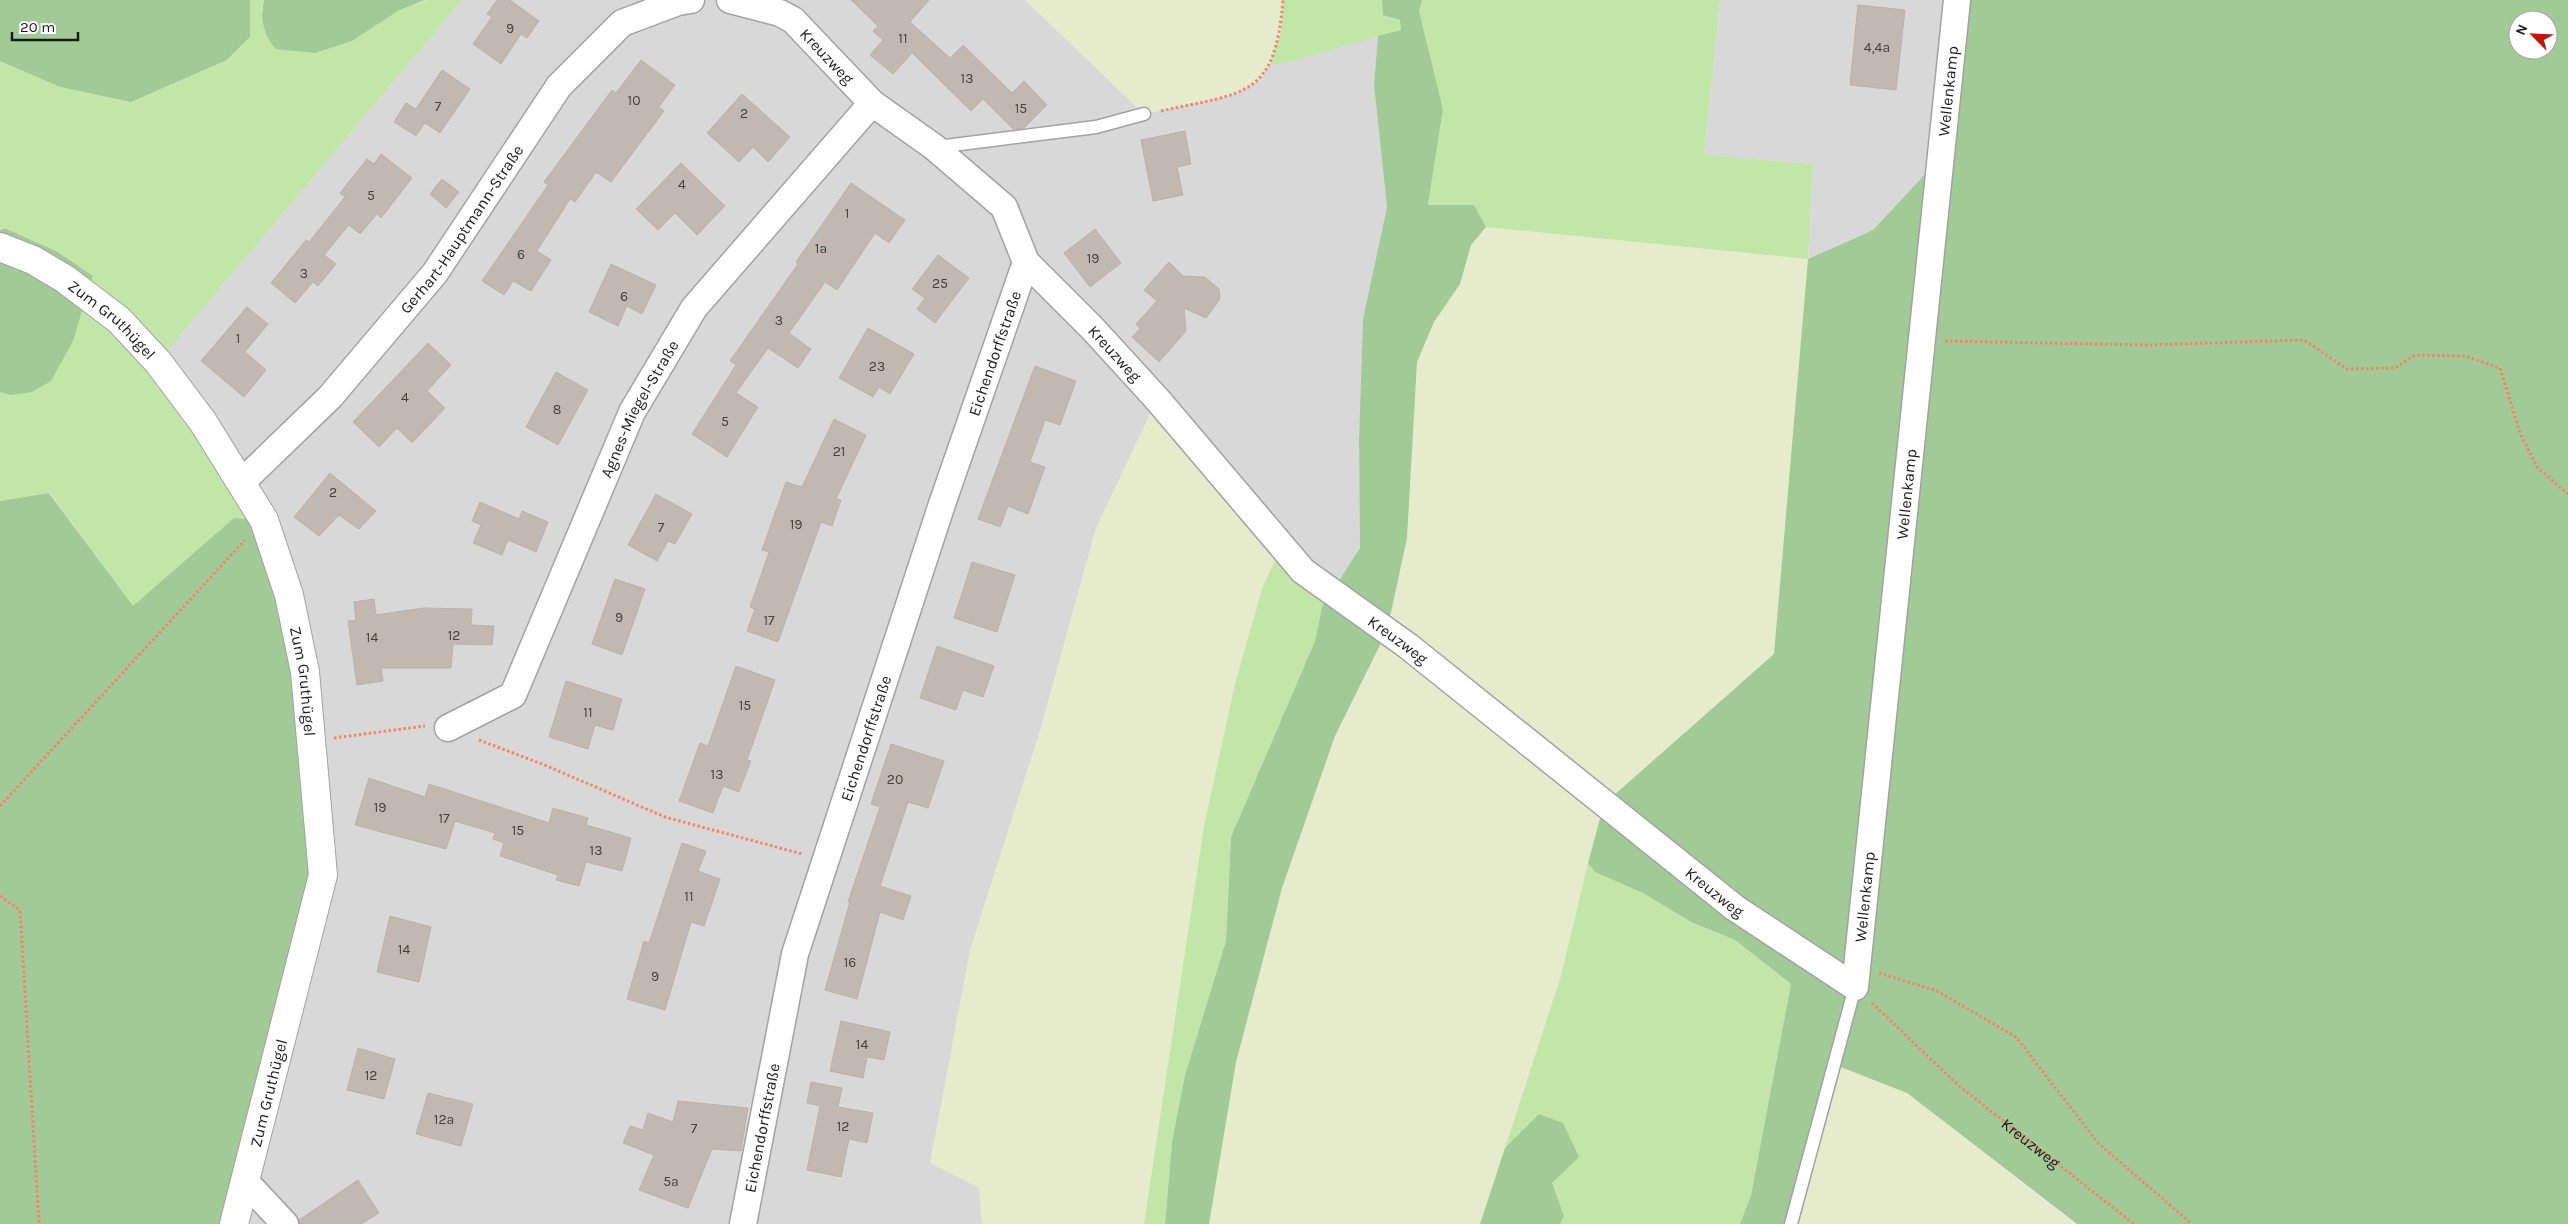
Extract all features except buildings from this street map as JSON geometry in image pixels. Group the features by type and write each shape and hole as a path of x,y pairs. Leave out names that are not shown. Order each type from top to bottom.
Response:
{"street":[{"name":"Gerhart-Hauptmann-Straße","path":"242,482 330,397 435,274 559,86 622,24 678,2 691,0"},
{"name":"Kreuzweg","path":"730,0 780,14 793,20 872,103 934,147 1004,207 1026,262 1093,329 1158,399 1303,571 1408,646 1735,908 1856,977"},
{"name":"Wellenkamp","path":"1856,977 1957,0"},
{"name":"Agnes-Miegel-Straße","path":"448,728 513,696 632,412 694,308 872,103"},
{"name":"Zum Gruthügel","path":"0,247 32,260 65,279 119,320 158,362 203,422 264,520 289,595 305,672 323,875 234,1224"},
{"name":"Eichendorffstraße","path":"743,1224 795,954 942,504 1026,262"},
{"path":"246,1181 285,1224"}],"lane":[{"path":"934,147 1096,127 1144,114"},
{"path":"1791,1224 1856,977"}],"path":[{"path":"1144,114 1233,96 1252,85 1264,74 1270,64 1281,32 1283,0"},
{"path":"1922,341 2147,345 2304,340 2347,369 2394,368 2415,354 2465,356 2500,368 2520,433 2537,467 2568,494"},
{"path":"0,806 264,520"},
{"path":"311,740 424,726 448,728 548,766 665,817 824,861"},
{"path":"0,896 20,910 39,1224"},
{"path":"1856,977 1937,992 2016,1037 2098,1142 2192,1224"},
{"name":"Kreuzweg","path":"1856,977 1959,1086 2134,1224"}],"shaded area":[{"path":"462,0 1025,0 1144,114 1189,104 1252,85 1264,75 1269,64 1282,64 1378,36 1374,85 1387,207 1363,319 1359,438 1360,548 1332,592 1096,528 1042,724 979,1188 982,1224 234,1224 158,362"},
{"path":"1720,0 1944,0 1928,171 1873,230 1808,259 1813,164 1704,155"}],"green space":[{"path":"0,0 250,0 250,37 227,60 131,102 60,87 0,61"},
{"path":"250,0 264,0 261,12 352,41 398,11 427,0 462,0 158,362 264,520 234,518 133,607 50,493 0,501 0,392 10,395 73,341 93,277 56,251 6,228 0,229 0,61 60,87 131,102 227,60 250,37"},
{"path":"264,0 425,0 398,11 352,41 315,53 276,49 265,32 262,13"},
{"path":"1025,0 1283,0 1281,32 1270,64 1264,74 1252,85 1233,95 1144,114"},
{"path":"1283,0 1382,0 1383,15 1401,20 1401,30 1282,64 1270,64 1281,32"},
{"path":"1382,0 1422,0 1419,11 1443,109 1428,205 1474,205 1486,227 1471,245 1460,284 1434,322 1417,362 1407,538 1387,631 1335,736 1282,888 1236,1062 1209,1224 1165,1224 1172,1142 1185,1075 1226,941 1231,837 1315,641 1322,607 1360,548 1359,438 1363,319 1387,207 1374,85 1378,36 1401,30 1400,20 1383,15"},
{"path":"1422,0 1720,0 1704,155 1813,164 1808,259 1486,227 1473,205 1428,205 1443,109 1419,11"},
{"path":"1944,0 2568,0 2568,1224 2077,1224 1907,1093 1833,1064 1793,1224 1740,1224 1751,1195 1791,984 1735,940 1691,922 1643,893 1595,872 1588,863 1604,804 1774,654 1808,259 1873,230 1928,171"},
{"path":"1486,227 1808,259 1774,654 1604,804 1561,976 1480,1224 1209,1224 1236,1062 1282,888 1335,736 1387,631 1412,435 1417,362 1434,322 1460,284 1471,245"},
{"path":"5,228 56,251 93,276 73,341 51,381 32,392 10,395 0,392 0,230"},
{"path":"1157,399 1282,546 1235,684 1204,826 1144,1224 982,1224 979,1188 930,1163 970,950 1042,724 1096,528"},
{"path":"49,493 133,606 234,518 264,520 289,595 323,875 234,1224 0,1224 0,501"},
{"path":"1282,546 1332,592 1322,607 1315,641 1231,837 1226,941 1185,1075 1172,1142 1165,1224 1144,1224 1204,826 1235,684 1263,586"},
{"path":"1588,863 1595,872 1643,893 1691,922 1735,940 1791,984 1751,1195 1740,1224 1560,1224 1564,1216 1552,1183 1505,1148 1561,976"},
{"path":"1833,1064 1907,1093 2074,1224 1791,1224"},
{"path":"1539,1114 1563,1123 1579,1157 1552,1183 1564,1216 1560,1224 1480,1224 1505,1148"}]}
